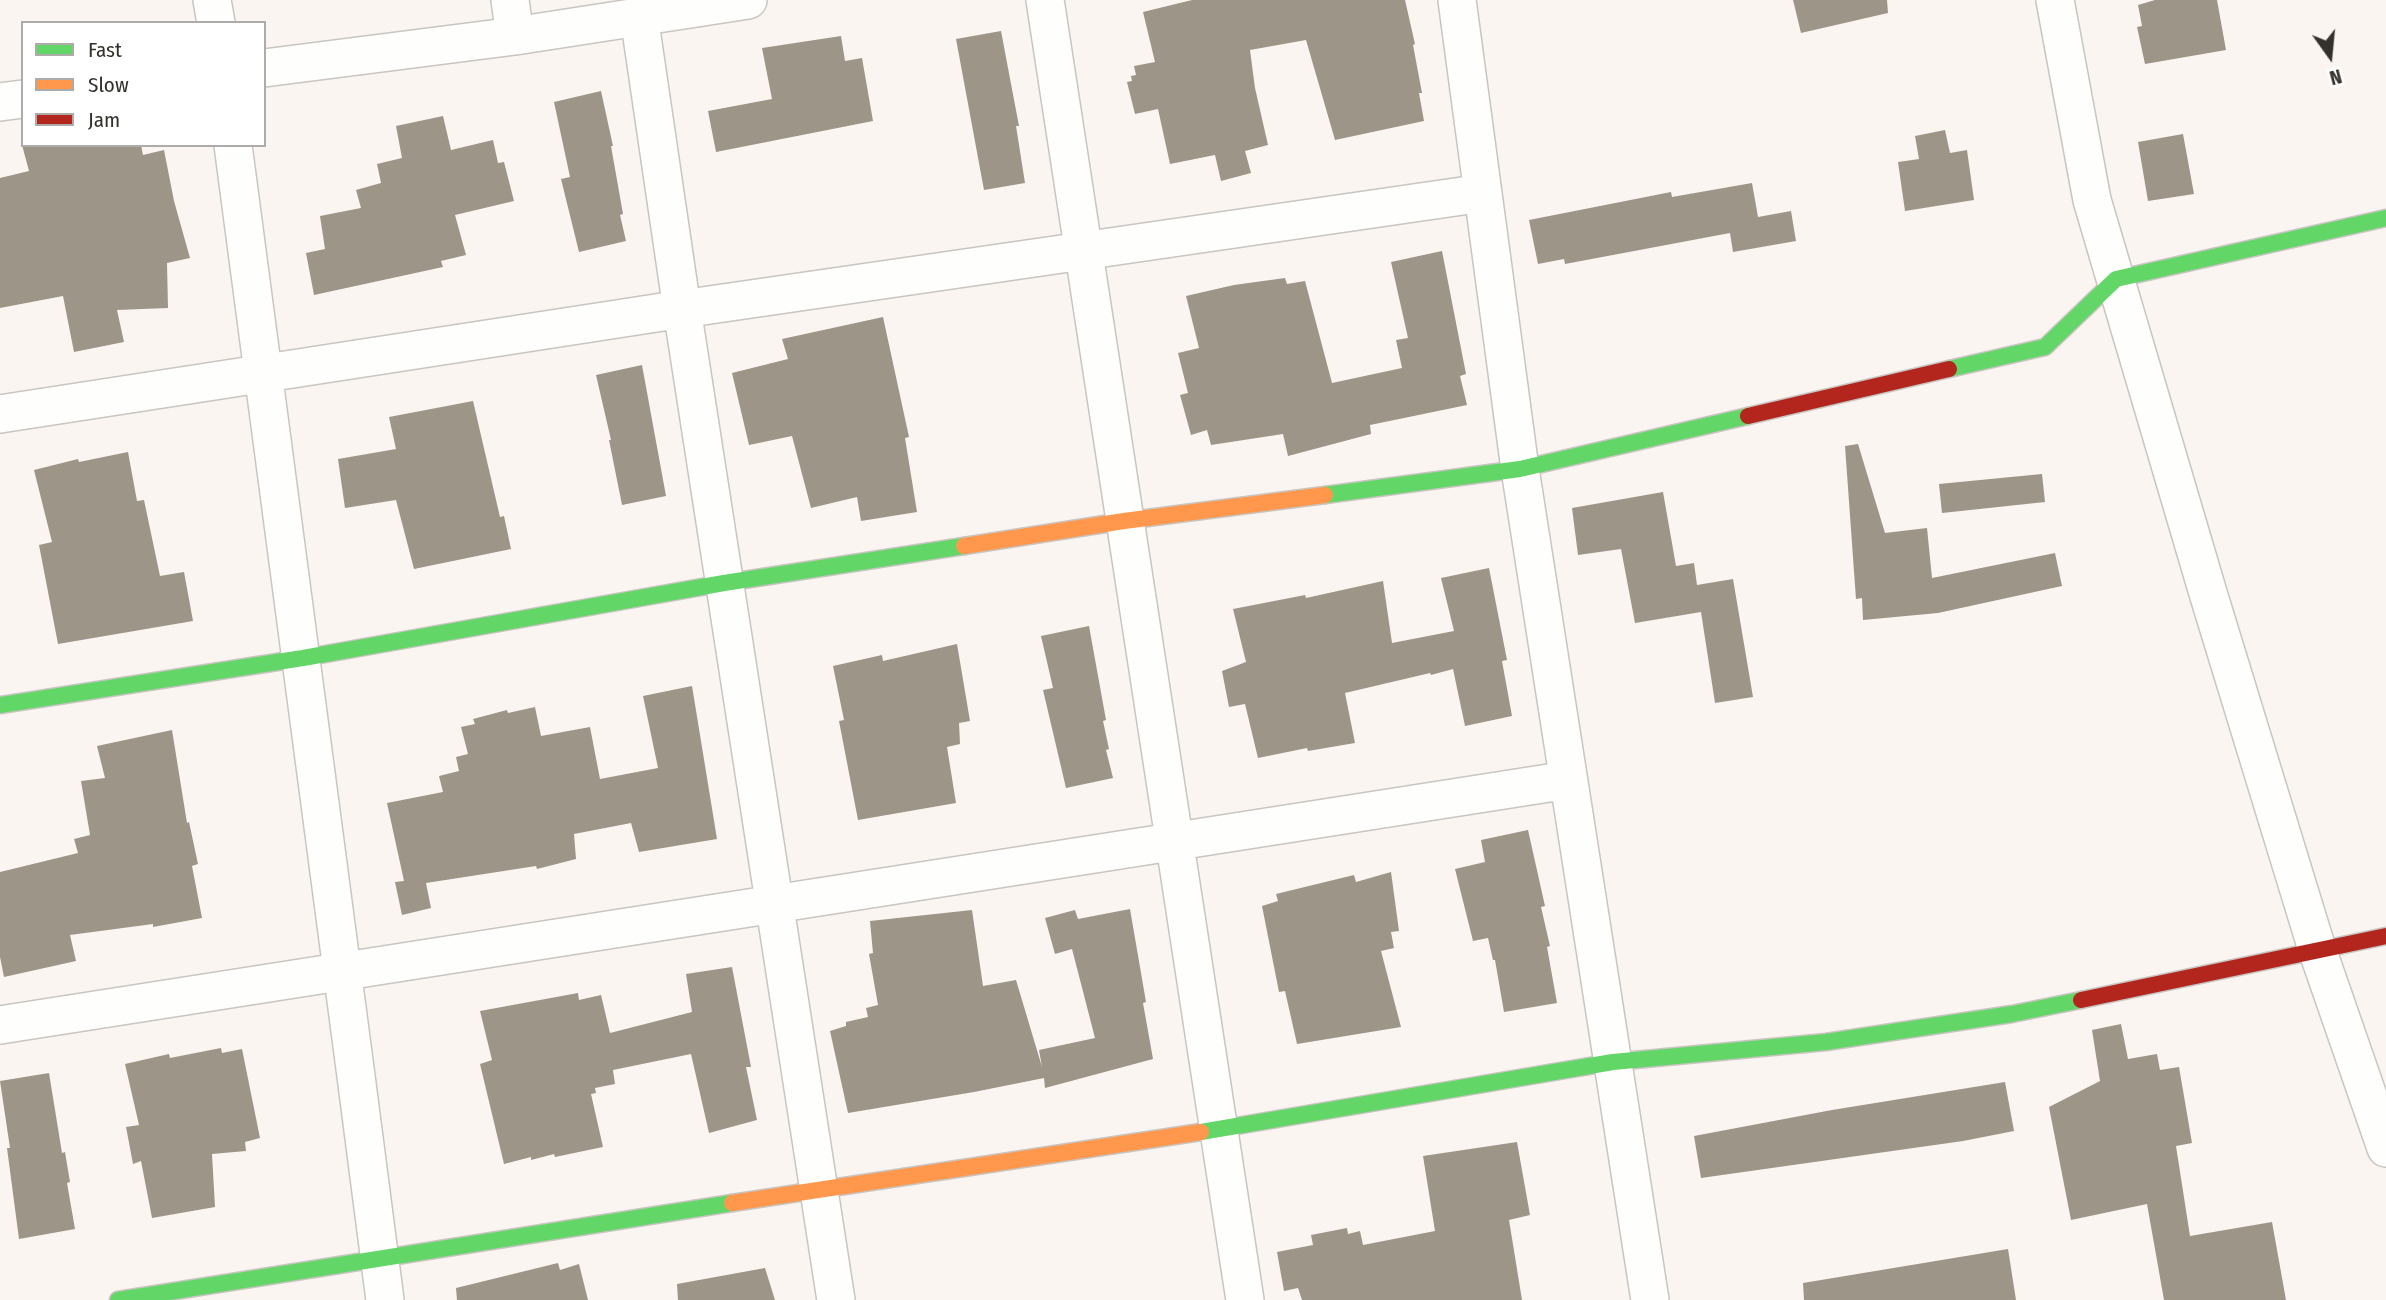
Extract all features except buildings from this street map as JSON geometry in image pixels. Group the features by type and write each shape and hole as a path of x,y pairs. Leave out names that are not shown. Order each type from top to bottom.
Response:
{"street":[{"path":"212,0 216,21"},
{"path":"510,0 515,36"},
{"path":"266,68 515,36 748,0"},
{"path":"1045,0 1245,1300"},
{"path":"1457,0 1520,469 1650,1300"},
{"path":"2055,0 2092,200 2317,949 2386,1148"},
{"path":"639,16 836,1300"},
{"path":"0,102 21,99"},
{"path":"233,147 303,658 341,973 385,1300"},
{"path":"0,414 682,309 1483,193"},
{"path":"0,705 303,658 724,583 1124,522 1520,469 2045,347 2116,279 2386,218"},
{"path":"0,1025 1568,779"},
{"path":"118,1300 380,1257 1218,1129 1613,1062 1826,1042 2012,1014 2386,936"}],"traffic: fast":[{"path":"1949,369 2045,347 2116,279 2386,218"},
{"path":"1325,495 1520,469 1748,416"},
{"path":"0,705 303,658 724,583 964,546"},
{"path":"1201,1132 1613,1062 1826,1042 2012,1014 2081,1000"},
{"path":"118,1300 732,1203"}],"traffic: slow":[{"path":"964,546 1124,521 1325,495"},
{"path":"732,1203 1201,1132"}],"traffic: jam":[{"path":"1748,416 1949,369"},
{"path":"2081,1000 2386,936"}]}
